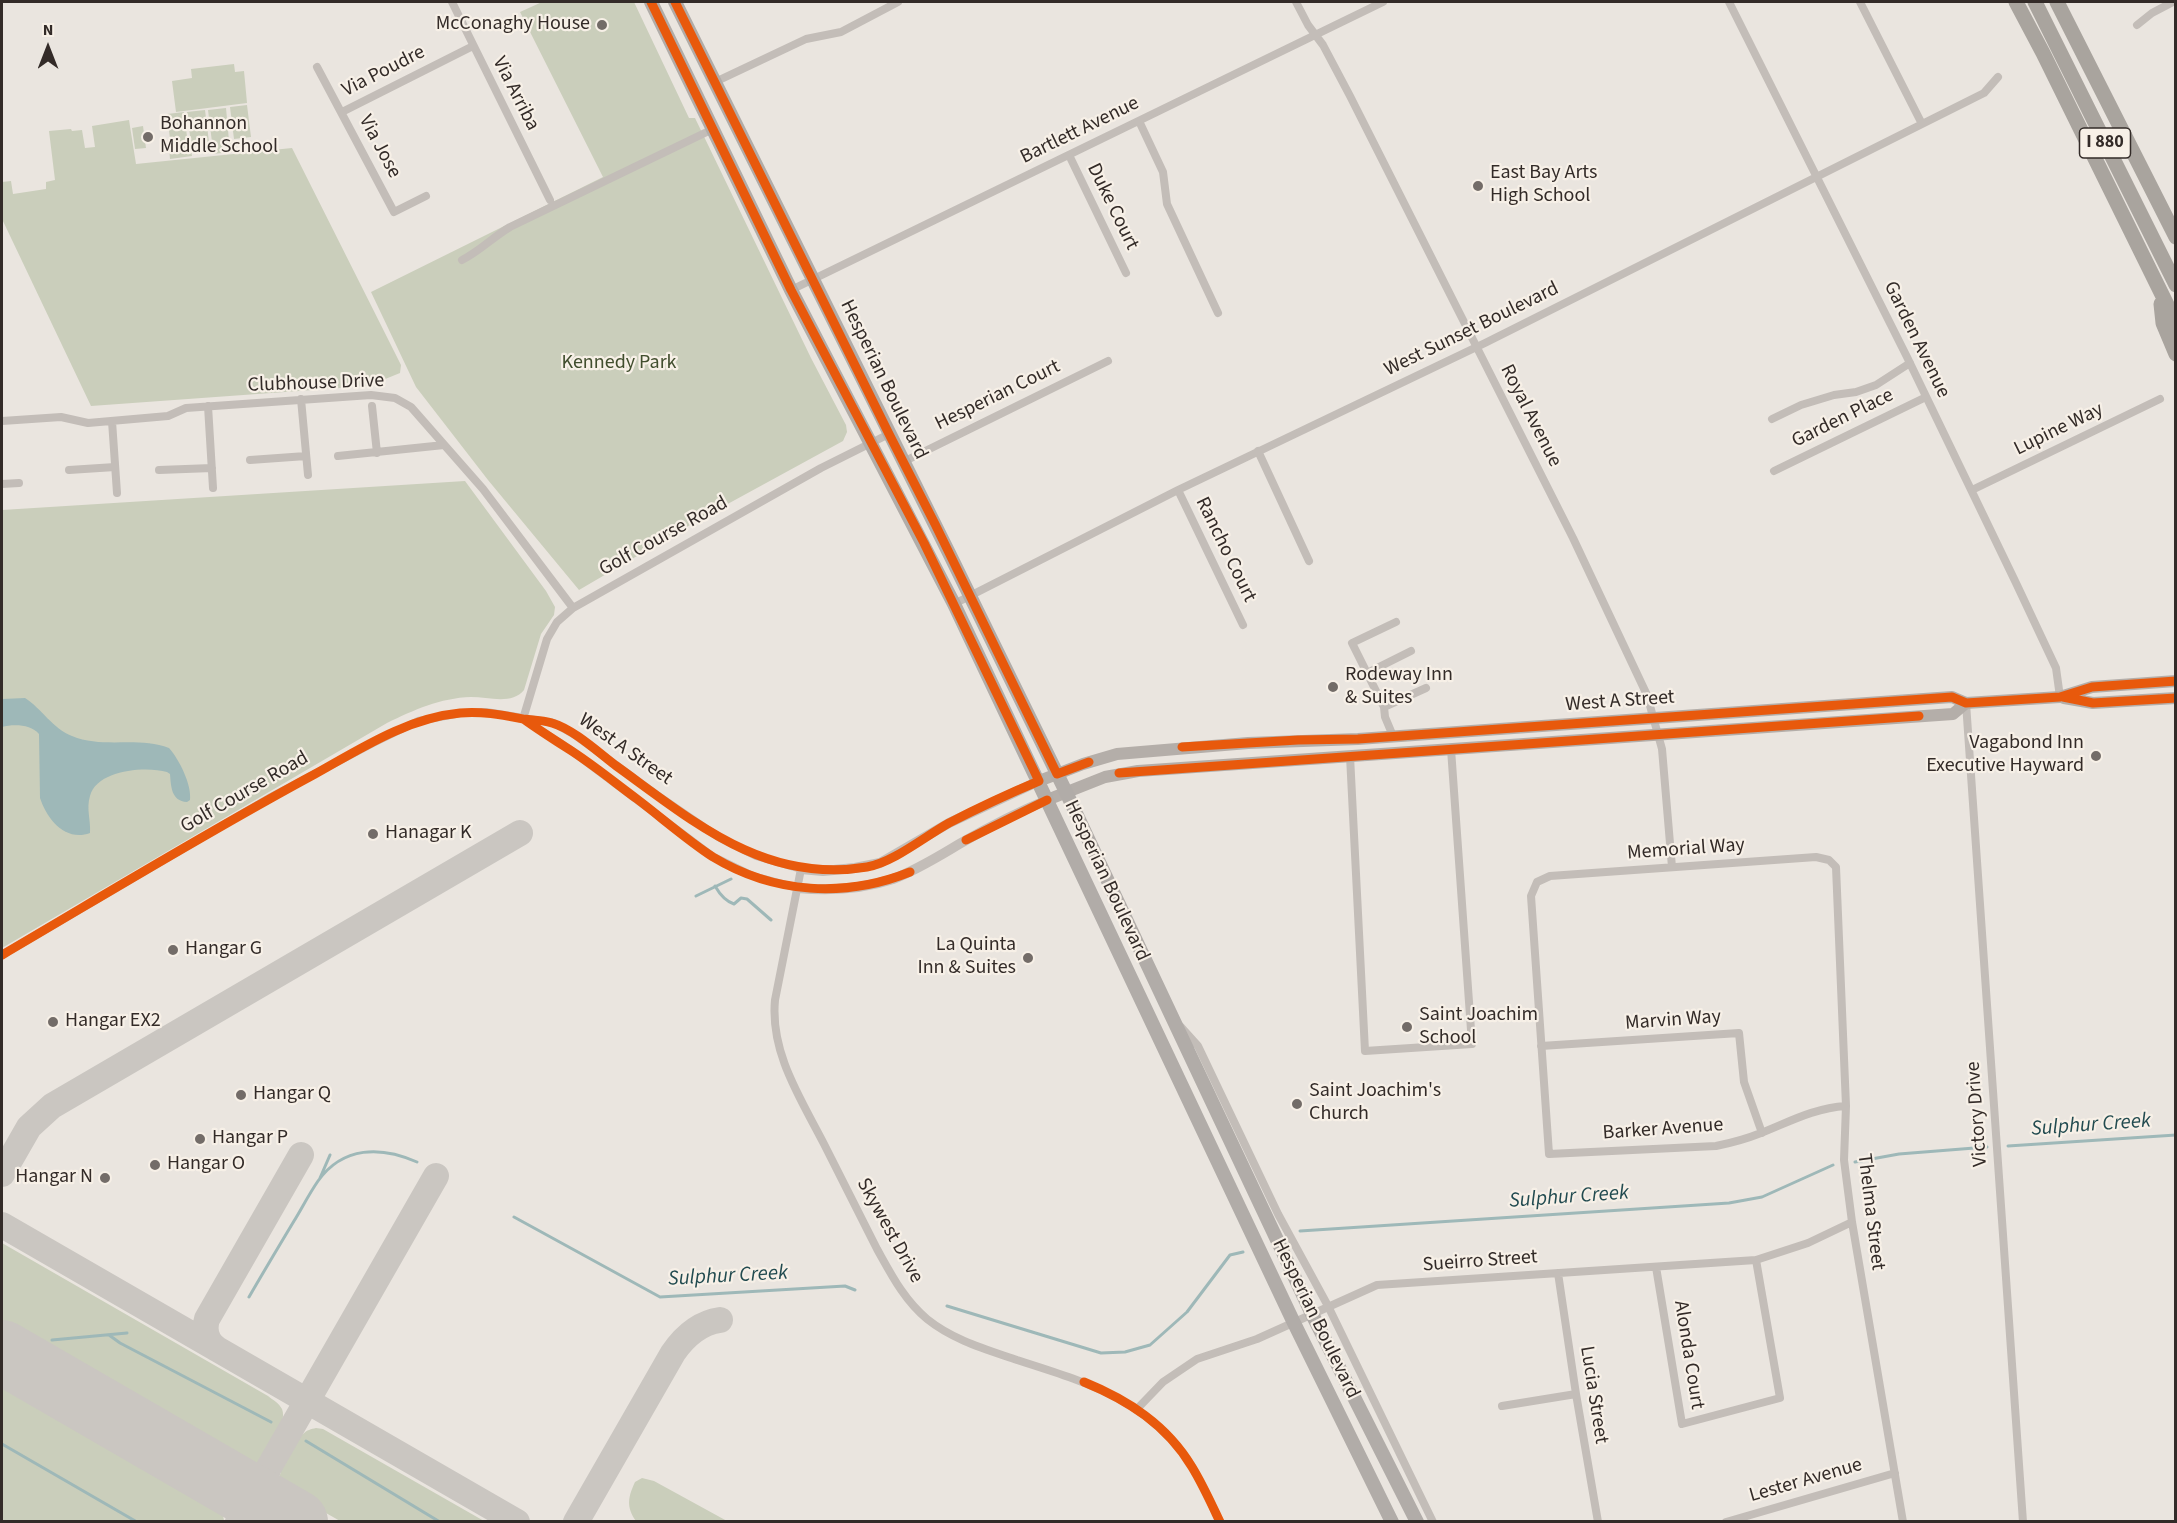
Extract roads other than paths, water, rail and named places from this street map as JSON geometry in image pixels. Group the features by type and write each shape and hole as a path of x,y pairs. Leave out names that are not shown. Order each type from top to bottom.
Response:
{"highway":[{"name":"I 880","path":"2016,2 2175,323"},
{"name":"I 880","path":"2035,2 2175,285"},
{"name":"I 880","path":"2057,2 2175,237"},
{"path":"2126,136 2175,219"},
{"path":"2160,292 2163,323 2175,354"}],"main road":[{"name":"Hesperian Boulevard","path":"651,2 791,291 954,604 1294,1323 1392,1521"},
{"name":"Hesperian Boulevard","path":"675,2 1066,792 1312,1314 1417,1521"},
{"path":"659,18 674,34 694,39"},
{"name":"West A Street","path":"1039,781 1117,754 1248,743 1358,739 1952,697 1966,703 2060,697 2092,687 2175,681"},
{"name":"West A Street","path":"2060,697 2093,703 2175,698"},
{"name":"West A Street","path":"1047,800 1119,773 1953,714 1966,703"},
{"path":"1350,756 1358,739"},
{"path":"1230,765 1233,758 1248,743"}],"street":[{"name":"Via Arriba","path":"452,2 550,200"},
{"path":"715,82 806,39 841,32 882,5 898,2"},
{"name":"Royal Avenue","path":"1296,2 1308,25 1323,45 1350,96 1582,557 1647,695 1662,749 1672,867"},
{"name":"Bartlett Avenue","path":"791,291 1383,2"},
{"name":"Garden Avenue","path":"1729,2 1972,490 2056,668 2060,697"},
{"path":"1860,2 1922,124"},
{"path":"2138,25 2152,13 2173,2"},
{"name":"Via Poudre","path":"342,112 473,46"},
{"name":"Via Jose","path":"317,67 394,212 426,196"},
{"name":"West Sunset Boulevard","path":"954,604 1178,490 1477,347 1716,229 1816,176 1984,93 1998,77"},
{"path":"1139,121 1163,172 1167,204 1218,313"},
{"path":"462,260 476,253 493,237 510,227 713,129"},
{"name":"Duke Court","path":"1069,155 1126,273"},
{"name":"Hesperian Court","path":"903,462 1108,361"},
{"path":"1772,419 1801,405 1876,385 1910,363"},
{"name":"Clubhouse Drive","path":"2,421 61,417 88,423 168,416 186,408 208,406 371,395 395,398 411,407 483,489 573,608"},
{"name":"Garden Place","path":"1774,471 1926,397"},
{"path":"301,399 308,475"},
{"name":"Lupine Way","path":"1972,490 2160,399"},
{"path":"208,406 213,488"},
{"path":"372,406 377,453"},
{"path":"112,421 117,493"},
{"name":"Golf Course Road","path":"2,955 271,797 418,721 448,715 486,712 523,719 548,639 557,622 573,608 870,442 889,434"},
{"path":"338,456 444,445"},
{"path":"1258,451 1309,561"},
{"path":"250,460 306,456"},
{"path":"69,470 115,467"},
{"path":"159,470 212,468"},
{"path":"2,484 19,483"},
{"name":"Rancho Court","path":"1178,490 1243,625"},
{"path":"1393,736 1385,717 1384,707 1352,643 1396,622"},
{"path":"1367,673 1411,651"},
{"path":"1384,707 1426,688"},
{"name":"Victory Drive","path":"1966,703 2023,1521"},
{"name":"West A Street","path":"523,719 554,723 575,735 657,795 729,843 756,856 801,869 823,871 868,867 880,863 948,824 1039,781"},
{"name":"West A Street","path":"523,719 568,748 712,856 753,876 798,888 846,889 891,879 926,864 966,840 1047,800"},
{"path":"1350,756 1365,1051 1472,1044 1451,749"},
{"name":"Memorial Way","path":"1541,1046 1531,896 1537,882 1550,876 1816,857 1829,860 1836,867"},
{"name":"Thelma Street","path":"1836,867 1846,1106 1844,1160 1852,1222 1903,1521"},
{"name":"Skywest Drive","path":"801,869 775,1000 774,1019 777,1040 787,1071 897,1286 926,1318 956,1338 1084,1382 1137,1409 1159,1426 1176,1444 1192,1467 1220,1521"},
{"name":"Hesperian Boulevard","path":"1172,1016 1198,1046 1278,1214 1328,1306 1433,1521"},
{"name":"Marvin Way","path":"1541,1046 1739,1033 1744,1082 1762,1133"},
{"name":"Barker Avenue","path":"1541,1046 1549,1154 1716,1146 1740,1141 1826,1107 1846,1106"},
{"name":"Sueirro Street","path":"1137,1409 1162,1382 1197,1359 1257,1339 1377,1284 1756,1260 1808,1243 1852,1222"},
{"name":"Alonda Court","path":"1656,1267 1682,1424 1780,1398 1756,1260"},
{"name":"Lucia Street","path":"1558,1273 1598,1521"},
{"path":"1502,1406 1576,1394"},
{"name":"Lester Avenue","path":"1726,1521 1895,1473"}],"water":[{"path":"25,698 59,729 72,736 96,742 145,743 169,748 184,772 190,800 182,801 175,796 170,774 167,772 135,770 123,772 102,780 94,787 89,801 90,833 73,834 58,827 47,814 40,798 39,734 31,728 22,726 2,727 2,699"}],"waterway":[{"path":"696,896 731,879"},
{"path":"715,886 728,901 734,904 741,898 747,899 771,920"},
{"name":"Sulphur Creek","path":"2008,1146 2176,1135"},
{"name":"Sulphur Creek","path":"1855,1162 1899,1154 1987,1147"},
{"name":"Sulphur Creek","path":"249,1297 318,1181 328,1169 351,1155 363,1152 390,1153 417,1162"},
{"path":"320,1178 330,1155"},
{"name":"Sulphur Creek","path":"1300,1231 1729,1203 1762,1197 1833,1165"},
{"name":"Sulphur Creek","path":"514,1217 660,1297 845,1286 855,1290"},
{"name":"Sulphur Creek","path":"947,1306 1101,1353 1125,1352 1150,1345 1187,1312 1230,1255 1243,1252"},
{"name":"Sulphur Creek","path":"52,1340 127,1333"},
{"path":"109,1335 120,1343 271,1422"},
{"path":"306,1441 440,1522"},
{"path":"2,1444 137,1522"}],"place":[{"name":"McConaghy House","path":"602,25"},
{"name":"Bohannon Middle School","path":"148,137"},
{"name":"East Bay Arts High School","path":"1478,186"},
{"name":"Rodeway Inn & Suites","path":"1333,687"},
{"name":"Vagabond Inn Executive Hayward","path":"2096,756"},
{"name":"Hanagar K","path":"373,834"},
{"name":"Hangar G","path":"173,950"},
{"name":"La Quinta Inn & Suites","path":"1028,958"},
{"name":"Hangar EX2","path":"53,1022"},
{"name":"Saint Joachim School","path":"1407,1027"},
{"name":"Hangar Q","path":"241,1095"},
{"name":"Saint Joachim's Church","path":"1297,1104"},
{"name":"Hangar P","path":"200,1139"},
{"name":"Hangar O","path":"155,1165"},
{"name":"Hangar N","path":"105,1178"}],"park label":[{"name":"Kennedy Park","path":"619,364"}]}
